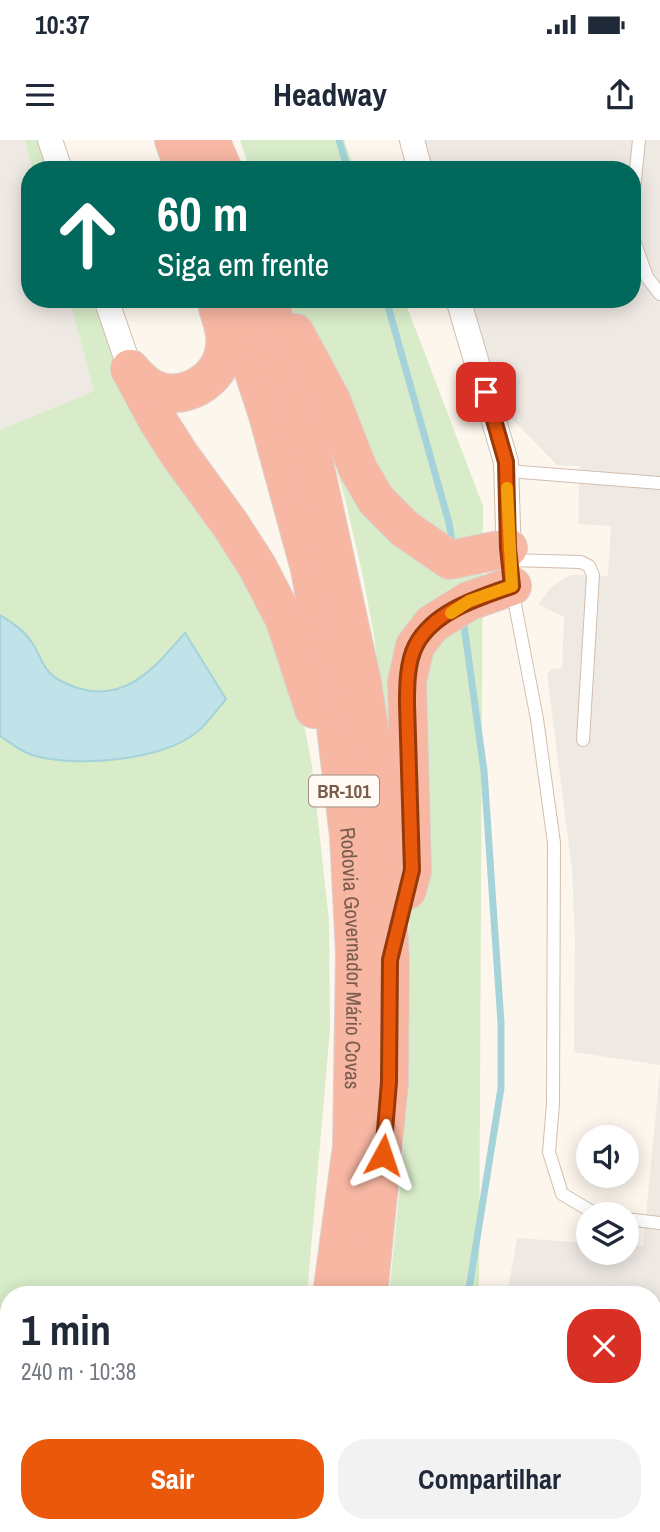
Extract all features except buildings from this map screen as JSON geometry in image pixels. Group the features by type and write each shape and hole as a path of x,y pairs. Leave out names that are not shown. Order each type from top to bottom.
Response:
{"highway":[{"path":"174,140 182,161"},
{"path":"211,140 219,161"},
{"path":"130,369 150,387 167,393 183,393 199,387 212,376 222,362 226,346 218,308"},
{"name":"Rodovia Governador Mário Covas","path":"233,308 268,415 310,569 331,686 349,836 355,953 352,1134 333,1286"},
{"name":"Rodovia Governador Mário Covas","path":"271,308 309,439 362,683 382,811 390,960 389,1082 369,1286"},
{"path":"282,308 331,400 358,469 376,500 405,529 450,560 510,565"},
{"path":"130,369 179,454 257,566 285,620 306,676 349,836"},
{"path":"390,960 412,870 407,682 415,646 432,624 469,601 510,565"}],"street":[{"path":"50,140 57,161"},
{"path":"412,140 418,161"},
{"path":"109,308 130,369"},
{"path":"461,308 506,462 510,565"}],"lane":[{"path":"637,161 639,140"},
{"path":"641,260 647,277 660,294"},
{"path":"507,471 660,484"},
{"path":"576,1202 562,1194 549,1152 553,1104 554,843 537,719 510,565 581,562 589,566 593,575 583,740"},
{"path":"639,1221 660,1223"}],"shaded area":[{"path":"0,140 25,140 31,161 21,161 21,308 71,308 94,391 0,430"},
{"path":"413,140 660,140 660,1065 574,1052 575,936 572,869 547,674 552,669 562,668 564,617 538,604 551,588 565,578 574,575 608,576 611,526 578,524 580,466 557,465 490,397 466,308 641,308 641,161 420,161"},
{"path":"660,1072 660,1286 509,1286 517,1238 576,1242 576,1265 639,1265 639,1246 643,1246"}],"green space":[{"path":"25,140 38,140 46,161 31,161"},
{"path":"240,140 344,140 352,161 247,161"},
{"path":"71,308 104,308 289,646 312,766 329,921 330,1029 308,1286 0,1286 0,736 28,755 134,758 185,633 138,679 111,691 95,691 77,688 52,675 26,635 0,615 0,430 94,391"},
{"path":"290,308 407,308 483,506 479,1286 390,1286 404,1143 409,919 374,636 345,499"}],"water":[{"path":"0,615 26,635 52,675 77,688 95,691 111,691 138,679 185,633 226,699 197,732 162,750 94,761 50,759 28,754 0,736"}],"waterway":[{"path":"339,140 345,161"},
{"path":"389,308 449,523 453,547"},
{"path":"463,618 484,771 501,1023 501,1088 469,1286"}],"slow traffic":[{"path":"451,613 469,601 512,586 507,488"}],"route":[{"path":"383,1155 389,1082 390,960 412,870 407,682 415,646 432,624 469,601 512,586 508,548 506,462 486,392"}]}
